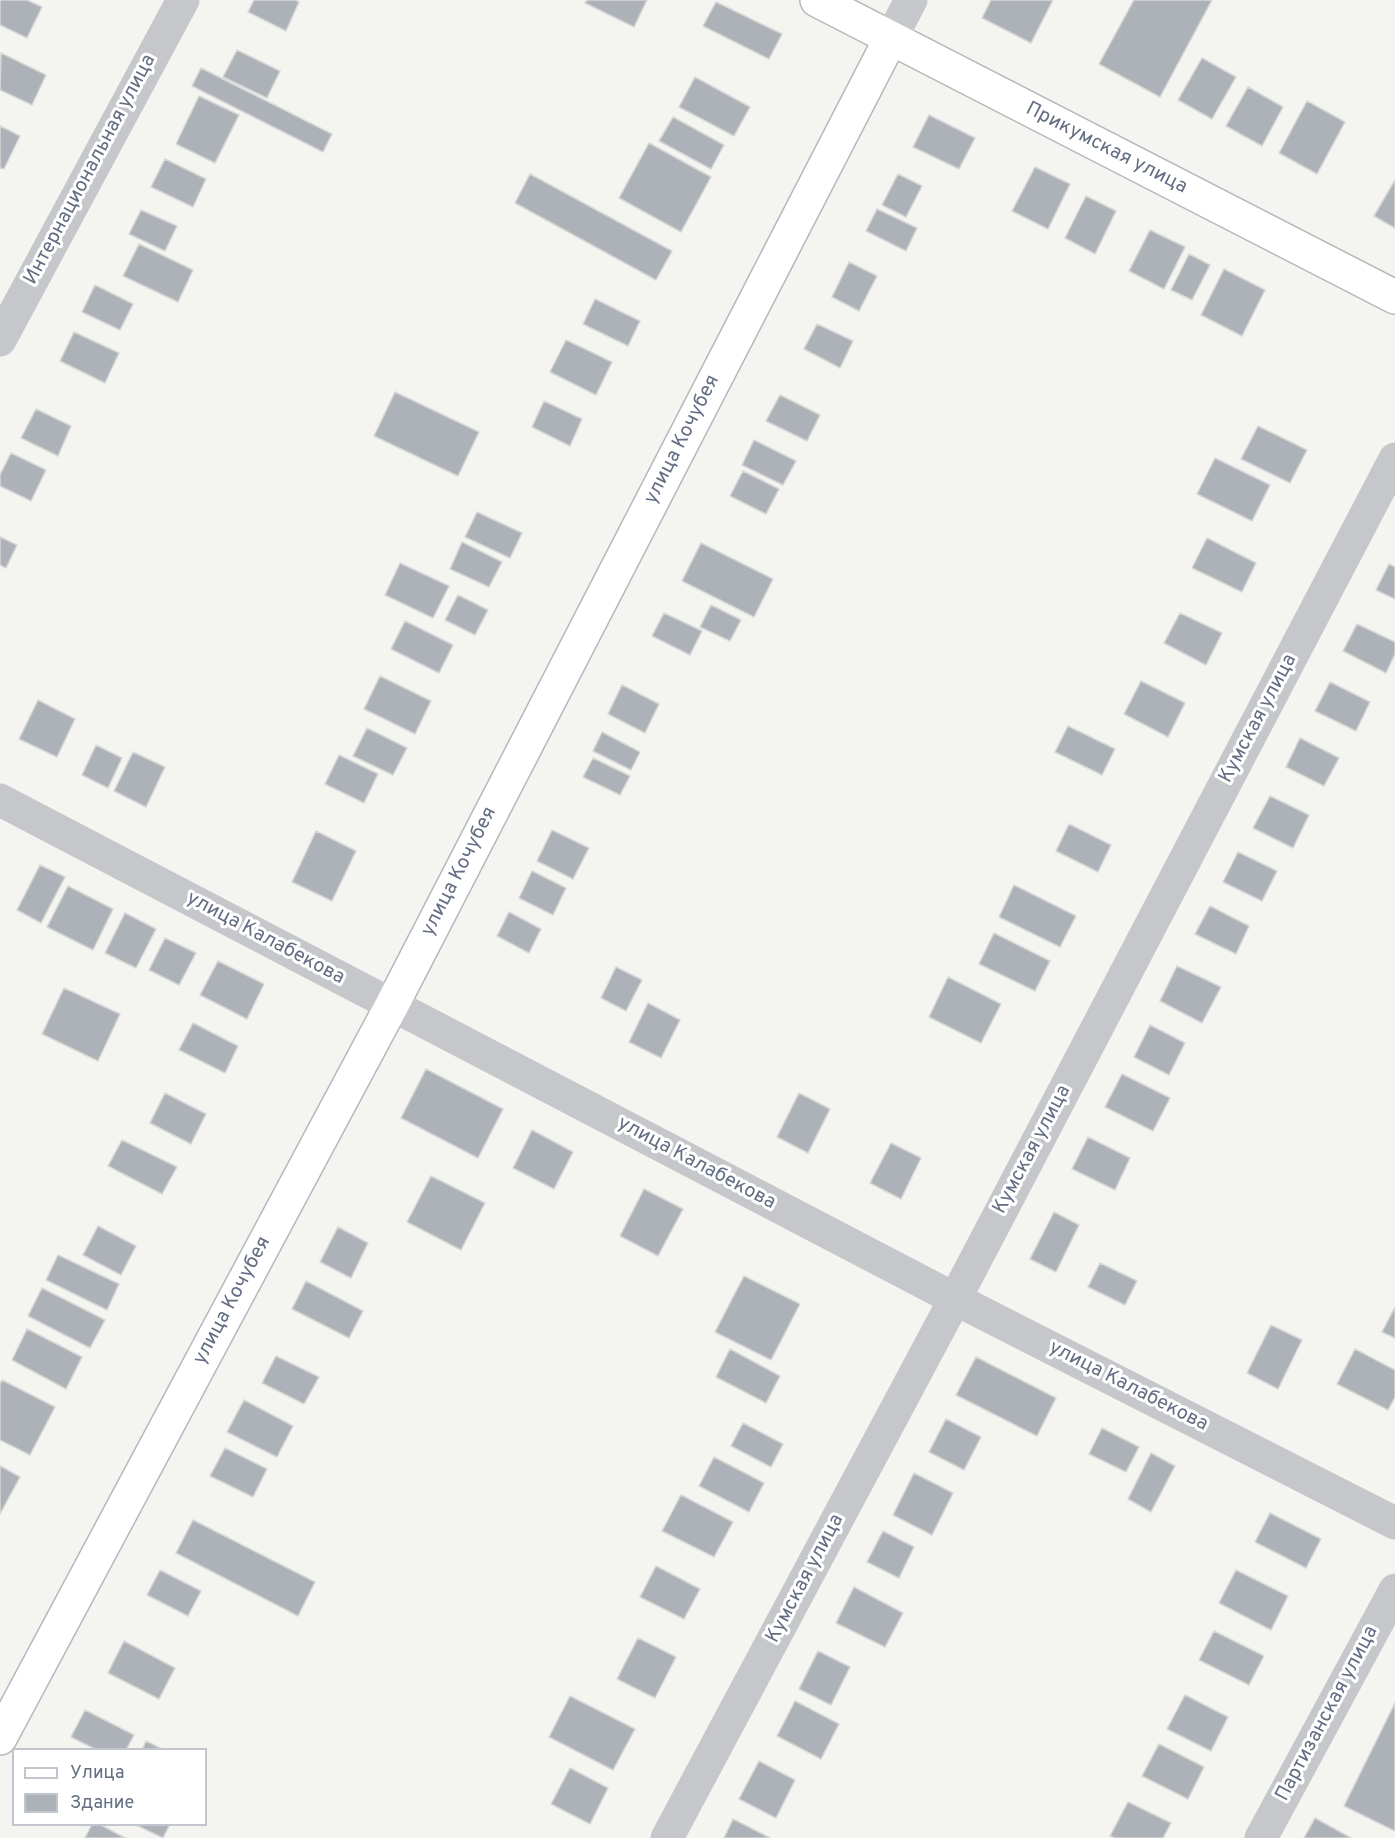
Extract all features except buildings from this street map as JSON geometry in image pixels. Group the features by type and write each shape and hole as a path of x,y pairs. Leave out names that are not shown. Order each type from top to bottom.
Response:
{"main road":[{"name":"Прикумская улица","path":"817,0 1395,297"},
{"name":"улица Кочубея","path":"0,1738 392,1005 891,39"}],"street":[{"name":"Интернациональная улица","path":"0,340 183,0"},
{"name":"улица Кочубея","path":"891,39 911,0"},
{"name":"Кумская улица","path":"667,1838 955,1299 1395,459"},
{"name":"улица Калабекова","path":"0,800 955,1299 1395,1523"},
{"name":"Партизанская улица","path":"1261,1838 1395,1590"}]}
